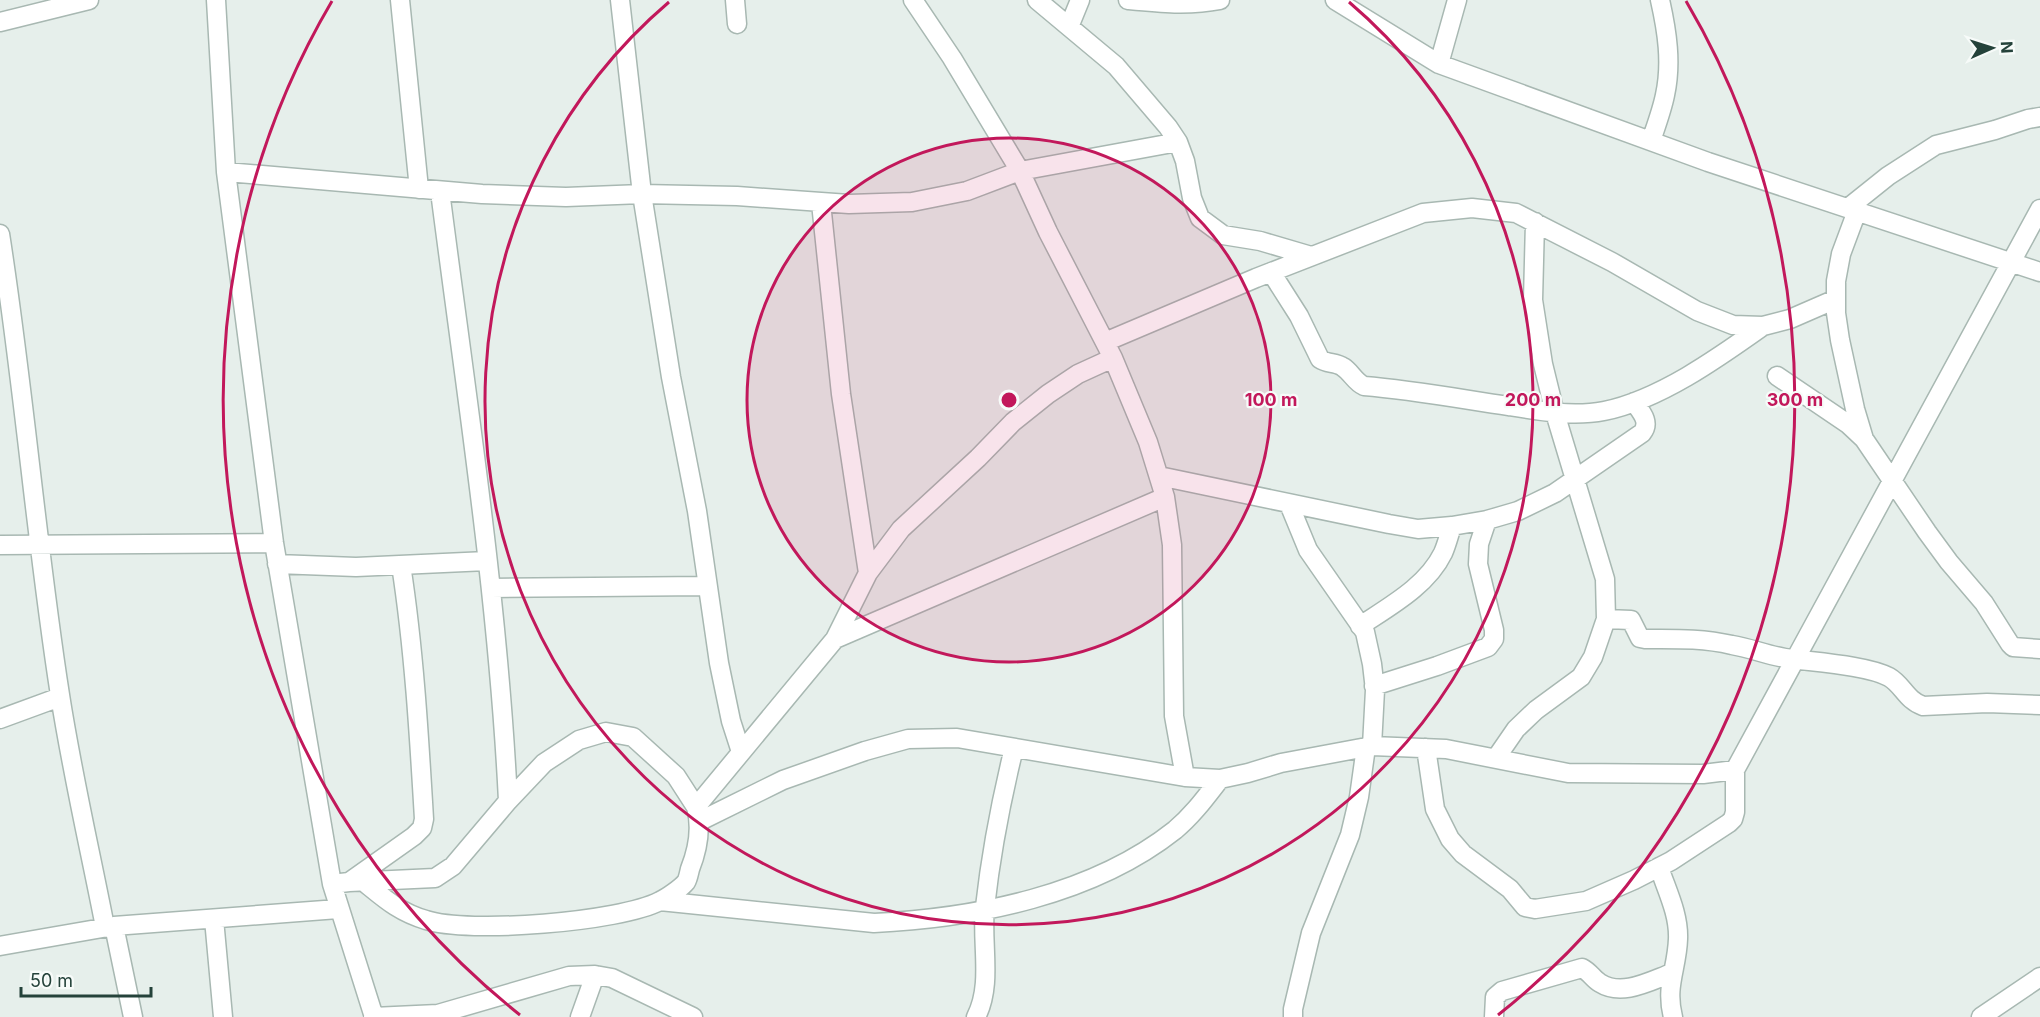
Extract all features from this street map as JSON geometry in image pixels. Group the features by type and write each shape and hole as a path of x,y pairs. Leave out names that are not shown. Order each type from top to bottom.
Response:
{"street":[{"path":"0,22 89,0"},
{"path":"216,0 226,172 273,543 348,883 400,911 428,921 467,926 559,922 629,912 660,901 686,882 697,852 698,814 676,776 633,737 606,732 579,740 544,763 508,801 453,866 435,878 348,883"},
{"path":"400,0 419,189"},
{"path":"620,0 642,194 671,377 697,511 706,586 719,663 731,721 741,752"},
{"path":"735,0 737,24"},
{"path":"913,0 952,58 1020,171 1048,232 1109,350 1148,441 1165,497 1172,545 1174,716 1185,777"},
{"path":"1037,0 1116,66 1162,120 1178,142 1185,161 1192,198 1200,218 1222,235 1260,241 1311,256"},
{"path":"1069,27 1080,0"},
{"path":"1128,0 1172,5 1220,0"},
{"path":"1335,0 1439,64 1651,141 2040,272"},
{"path":"1439,64 1457,0"},
{"path":"1651,141 1665,95 1668,70 1667,34 1660,0"},
{"path":"1864,439 1840,340 1836,299 1836,281 1841,254 1853,210 1888,176 1936,145 2040,117"},
{"path":"226,172 482,195 566,197 642,194 737,196 821,203 912,202 967,191 1020,171 1178,142"},
{"path":"440,191 491,588 505,728 508,801"},
{"path":"821,203 841,394 868,573"},
{"path":"698,814 741,752 835,639 868,573 901,529 978,458 1013,422 1109,350 1271,272 1423,213 1472,208 1516,213 1612,262 1697,311 1733,325 1763,326 1790,319 1836,299"},
{"path":"1426,748 1435,809 1450,839 1463,854 1505,885 1525,907 1535,909 1586,901 1659,867 1733,819 1735,770 2040,209"},
{"path":"1496,758 1516,729 1536,710 1564,692 1581,677 1593,657 1606,619 1605,579 1555,413 1543,364 1533,300 1535,222"},
{"path":"0,234 14,323 39,544 60,697 110,927 133,1017"},
{"path":"1271,272 1299,316 1320,359 1323,362 1342,366 1359,384 1555,413 1603,411 1634,402 1674,383 1719,357 1763,326"},
{"path":"1777,376 1848,424 1864,439 1949,562 1995,618 2013,647 2040,649"},
{"path":"1159,476 1418,529 1452,526 1487,520 1518,511 1576,480 1646,428 1646,420 1634,402"},
{"path":"835,639 1165,497"},
{"path":"1288,504 1308,550 1365,632 1374,686 1369,746 1350,835 1311,933 1293,1017"},
{"path":"1374,686 1488,647 1494,639 1494,630 1478,564 1479,544 1487,520"},
{"path":"1360,626 1400,600 1422,582 1443,554 1452,526"},
{"path":"0,545 273,543"},
{"path":"277,564 356,567 487,561"},
{"path":"401,565 411,631 424,819 422,828 414,836 348,883 338,909 374,1017 436,1015 569,976 595,975 612,978 693,1017"},
{"path":"491,588 706,586"},
{"path":"1606,619 1631,620 1640,638 1645,639 1694,638 1795,659 1866,670 1889,677 1913,702 1923,706 1987,703 2040,705"},
{"path":"0,719 60,697"},
{"path":"698,814 783,780 865,751 908,740 957,738 1185,777 1220,779 1281,763 1369,746 1446,748 1568,773 1703,774 1735,770"},
{"path":"976,1017 985,995 985,910 998,811 1014,748"},
{"path":"660,901 874,923 900,922 985,910 1028,901 1082,883 1147,849 1175,830 1198,807 1220,779"},
{"path":"1659,867 1675,910 1677,927 1677,957 1669,987 1673,1017"},
{"path":"0,946 110,927 338,909"},
{"path":"214,919 223,1017"},
{"path":"1494,1017 1495,997 1502,991 1582,968 1590,972 1598,982 1613,989 1626,989 1672,973"},
{"path":"580,1017 595,975"},
{"path":"1981,1017 2040,977"}]}
